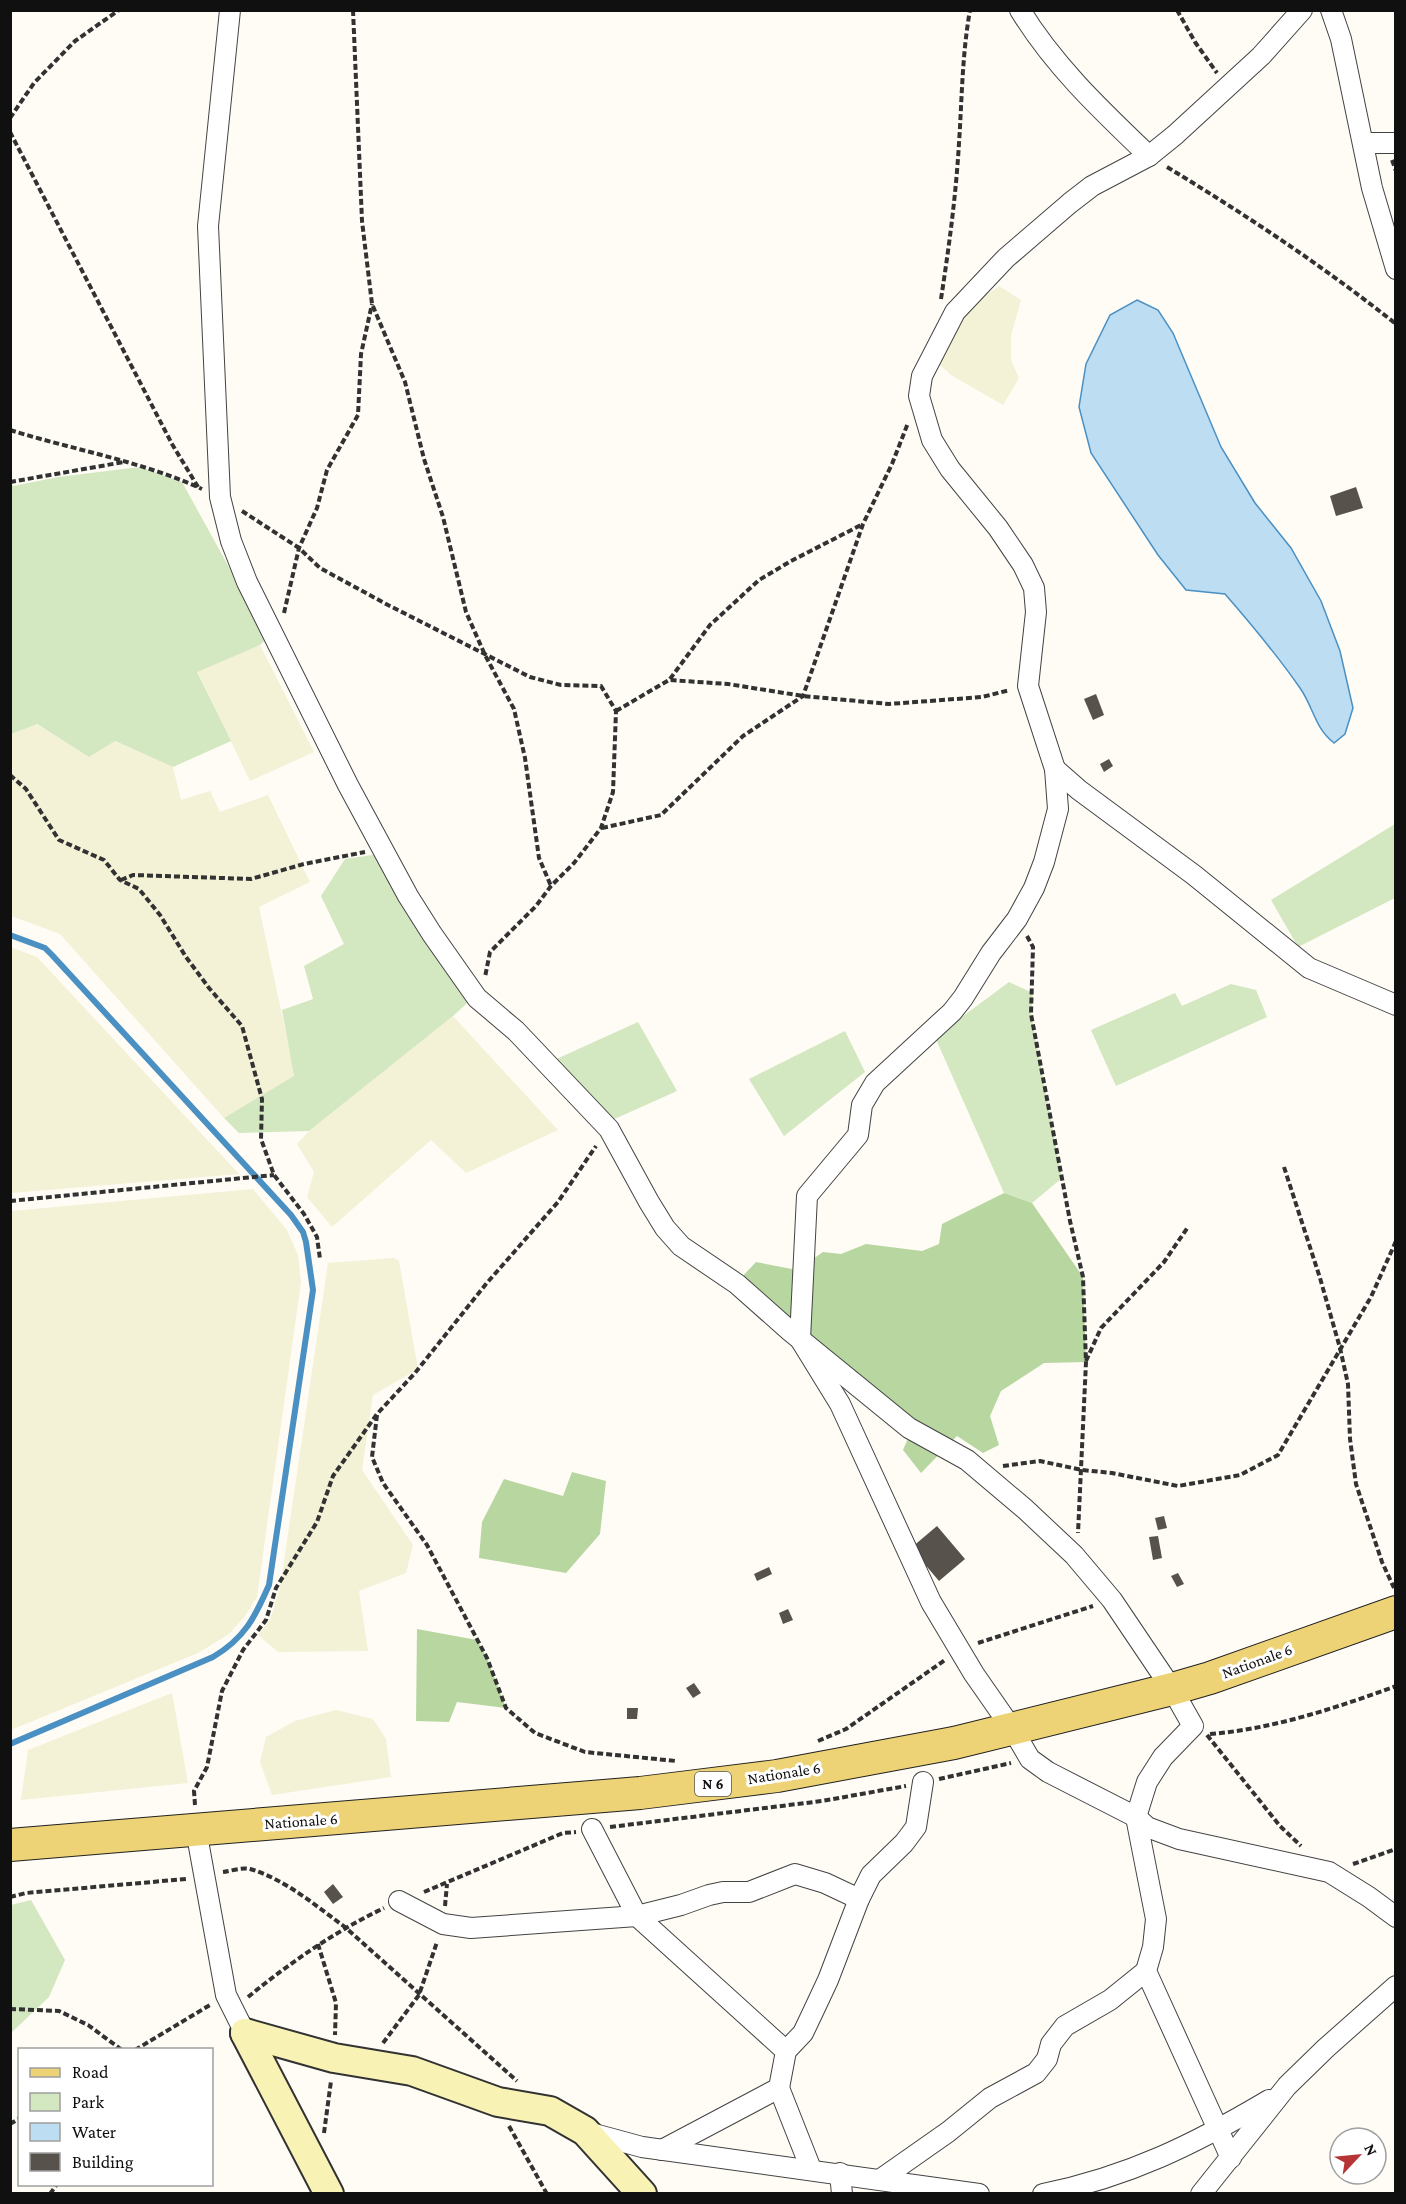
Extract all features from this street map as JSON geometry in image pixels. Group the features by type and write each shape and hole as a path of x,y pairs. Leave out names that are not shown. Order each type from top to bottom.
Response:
{"main road":[{"name":"Nationale 6","path":"10,1845 640,1793 777,1776 1013,1730 1172,1689 1210,1678 1395,1612"}],"street":[{"path":"230,10 208,226 212,497 247,582 348,786 382,849 432,934 481,1002 516,1031 609,1128 649,1202 665,1228 681,1246 737,1284 800,1340 909,1428 967,1460 1025,1509 1074,1555 1112,1600 1200,1730 1163,1757 1147,1782 1136,1817 1156,1919 1153,1947 1146,1971 1110,2000 1065,2026 1051,2044 1047,2059 1036,2073 990,2098 948,2132 881,2179"},
{"path":"1020,10 1033,32 1060,66 1095,104 1149,156"},
{"path":"1302,10 1261,56 1175,135 1149,156 1092,186 1070,202 1006,258 955,312 922,376 919,396 932,440 950,469 998,528 1023,565 1034,588 1036,612 1028,686 1055,769 1058,809 1053,835 1034,888 1017,919 991,953 952,1012 875,1083 862,1105 858,1135 807,1196 800,1340 840,1404 931,1602 974,1674 1030,1759 1048,1772 1136,1817 1147,1827 1179,1839 1329,1872 1369,1897 1395,1917"},
{"path":"1331,10 1341,39 1372,188 1395,269"},
{"path":"1364,143 1395,143"},
{"path":"1055,769 1079,790 1194,875 1309,968 1395,1005"},
{"path":"811,2169 779,2088 786,2051 803,2033 828,1980 858,1899 871,1875 904,1843 916,1827 923,1782"},
{"path":"196,1830 226,1995 329,2193"},
{"path":"592,1830 637,1916 786,2051"},
{"path":"399,1901 443,1924 471,1928 637,1916 681,1905 709,1894 749,1892 795,1874 825,1883 858,1899"},
{"path":"1146,1971 1231,2158"},
{"path":"1201,2193 1280,2094 1326,2048 1395,1986"},
{"path":"245,2033 334,2058 412,2071 498,2102 550,2111 585,2131 642,2147 979,2193"},
{"path":"662,2150 779,2088"},
{"path":"1043,2193 1097,2181 1150,2163 1218,2130 1280,2094"},
{"path":"585,2131 642,2193"},
{"path":"840,2174 842,2193"}],"path":[{"path":"10,118 34,83 75,41 119,10"},
{"path":"353,10 362,221 372,304 405,382 424,459 443,517 466,612 485,655 514,709 525,758 538,858 551,886"},
{"path":"940,306 950,236 959,145 964,42 970,10"},
{"path":"1178,10 1195,42 1227,86"},
{"path":"10,132 156,413 198,487 212,497"},
{"path":"1149,156 1280,239 1358,294 1395,324"},
{"path":"277,643 299,548 317,508 327,470 358,415 361,354 372,304"},
{"path":"602,828 662,815 743,736 802,696 863,524 919,396"},
{"path":"10,430 61,446 128,462 198,487 299,548 320,568 485,655 530,677 561,685 601,686 616,711 613,792 602,828 536,906 490,952 481,1002"},
{"path":"10,482 128,462"},
{"path":"616,711 669,680 710,625 759,580 863,524"},
{"path":"669,680 728,684 802,696 890,704 982,697 1028,686"},
{"path":"10,775 26,789 59,840 104,860 120,880 139,889 160,915 186,957 209,988 242,1026 262,1099 261,1139 274,1175 304,1214 317,1238 320,1259"},
{"path":"120,880 133,875 251,879 304,864 382,849"},
{"path":"1017,919 1033,947 1031,1014 1070,1221 1083,1277 1086,1362 1082,1470 1074,1555"},
{"path":"196,1830 194,1791 207,1767 222,1691 243,1650 266,1620 276,1588 317,1522 333,1476 377,1414 415,1373 486,1284 558,1202 609,1128"},
{"path":"1284,1167 1340,1348 1348,1384 1350,1439 1356,1485 1382,1562 1395,1591"},
{"path":"10,1201 274,1175"},
{"path":"1086,1362 1101,1329 1164,1262 1188,1227"},
{"path":"967,1460 1002,1466 1040,1461 1178,1486 1240,1475 1278,1455 1371,1297 1395,1241"},
{"path":"377,1414 372,1457 383,1483 428,1545 487,1658 506,1708 535,1733 585,1752 682,1761"},
{"path":"814,1743 846,1729 960,1648 1112,1600"},
{"path":"1200,1730 1240,1731 1348,1704 1395,1686"},
{"path":"1200,1730 1280,1826 1329,1872 1395,1849"},
{"path":"10,1897 26,1893 99,1888 203,1876 248,1868 285,1885 345,1927 522,2085"},
{"path":"368,2062 419,1995 443,1924 447,1884"},
{"path":"137,2048 226,1995"},
{"path":"10,2008 59,2012 88,2025 121,2048"},
{"path":"498,2102 518,2144 547,2193"}],"shaded area":[{"path":"999,286 1021,300 1011,336 1011,360 1019,378 1003,405 951,375 939,364 952,333 968,308"},
{"path":"260,645 314,752 250,781 197,671"},
{"path":"36,724 89,757 114,741 173,767 181,800 210,791 220,812 268,795 310,882 259,907 295,1076 224,1118 60,934 11,916 10,734"},
{"path":"10,947 37,957 239,1174 11,1193"},
{"path":"453,1016 558,1130 466,1173 431,1140 332,1227 307,1197 314,1172 297,1144 309,1131"},
{"path":"253,1189 287,1230 298,1255 301,1282 257,1597 245,1616 229,1634 198,1653 11,1730 11,1211"},
{"path":"394,1258 399,1261 418,1369 373,1395 362,1470 413,1545 406,1573 359,1591 368,1651 278,1652 258,1635 270,1620 280,1588 328,1263"},
{"path":"172,1693 188,1783 21,1800 28,1750"},
{"path":"336,1710 373,1719 386,1739 391,1777 272,1795 260,1762 266,1737 295,1721"}],"green space":[{"path":"140,467 182,482 268,638 260,645 197,672 231,741 173,767 115,741 89,757 37,724 11,734 11,483 13,486 58,477"},
{"path":"1395,824 1395,898 1298,947 1271,900"},
{"path":"379,854 475,996 309,1131 239,1133 224,1118 294,1076 282,1010 313,999 304,966 344,944 321,896 345,859"},
{"path":"1009,982 1033,993 1031,1014 1062,1178 1032,1203 1004,1193 935,1037"},
{"path":"1231,984 1256,990 1267,1017 1116,1086 1091,1030 1175,993 1182,1006"},
{"path":"638,1022 677,1091 610,1121 552,1061"},
{"path":"845,1031 865,1072 784,1136 749,1079"},
{"path":"1004,1193 1032,1203 1083,1277 1086,1362 1044,1363 1001,1391 990,1416 999,1445 983,1453 957,1436 921,1473 903,1450 910,1434 740,1279 756,1262 797,1270 823,1252 841,1254 866,1244 922,1251 939,1244 942,1224"},
{"path":"572,1472 606,1481 600,1534 566,1573 479,1558 482,1522 504,1479 563,1496"},
{"path":"417,1629 477,1640 487,1658 506,1708 457,1702 449,1722 416,1721"},
{"path":"31,1900 65,1960 49,1997 11,2033 11,1905"}],"water":[{"path":"1137,300 1158,310 1173,333 1221,447 1255,503 1291,548 1321,601 1340,651 1353,708 1345,734 1334,743 1318,724 1305,695 1264,640 1225,594 1186,590 1158,555 1091,453 1079,407 1086,364 1110,315"}],"building":[{"path":"1356,487 1363,508 1336,516 1330,496"},
{"path":"1096,694 1104,715 1093,720 1084,699"},
{"path":"1109,759 1113,766 1104,772 1100,764"},
{"path":"1164,1516 1167,1528 1158,1530 1155,1518"},
{"path":"937,1526 965,1559 939,1581 911,1548"},
{"path":"1158,1536 1162,1558 1153,1560 1149,1537"},
{"path":"769,1567 772,1574 757,1581 754,1574"},
{"path":"1178,1573 1184,1584 1177,1587 1171,1576"},
{"path":"788,1609 793,1620 783,1624 779,1613"},
{"path":"694,1683 701,1693 693,1698 686,1688"},
{"path":"627,1708 638,1708 637,1719 627,1719"},
{"path":"333,1884 343,1897 333,1904 324,1892"}],"waterway":[{"path":"10,935 45,948 291,1215 303,1232 306,1242 313,1290 269,1585 248,1626 224,1650 213,1657 10,1744"}]}
